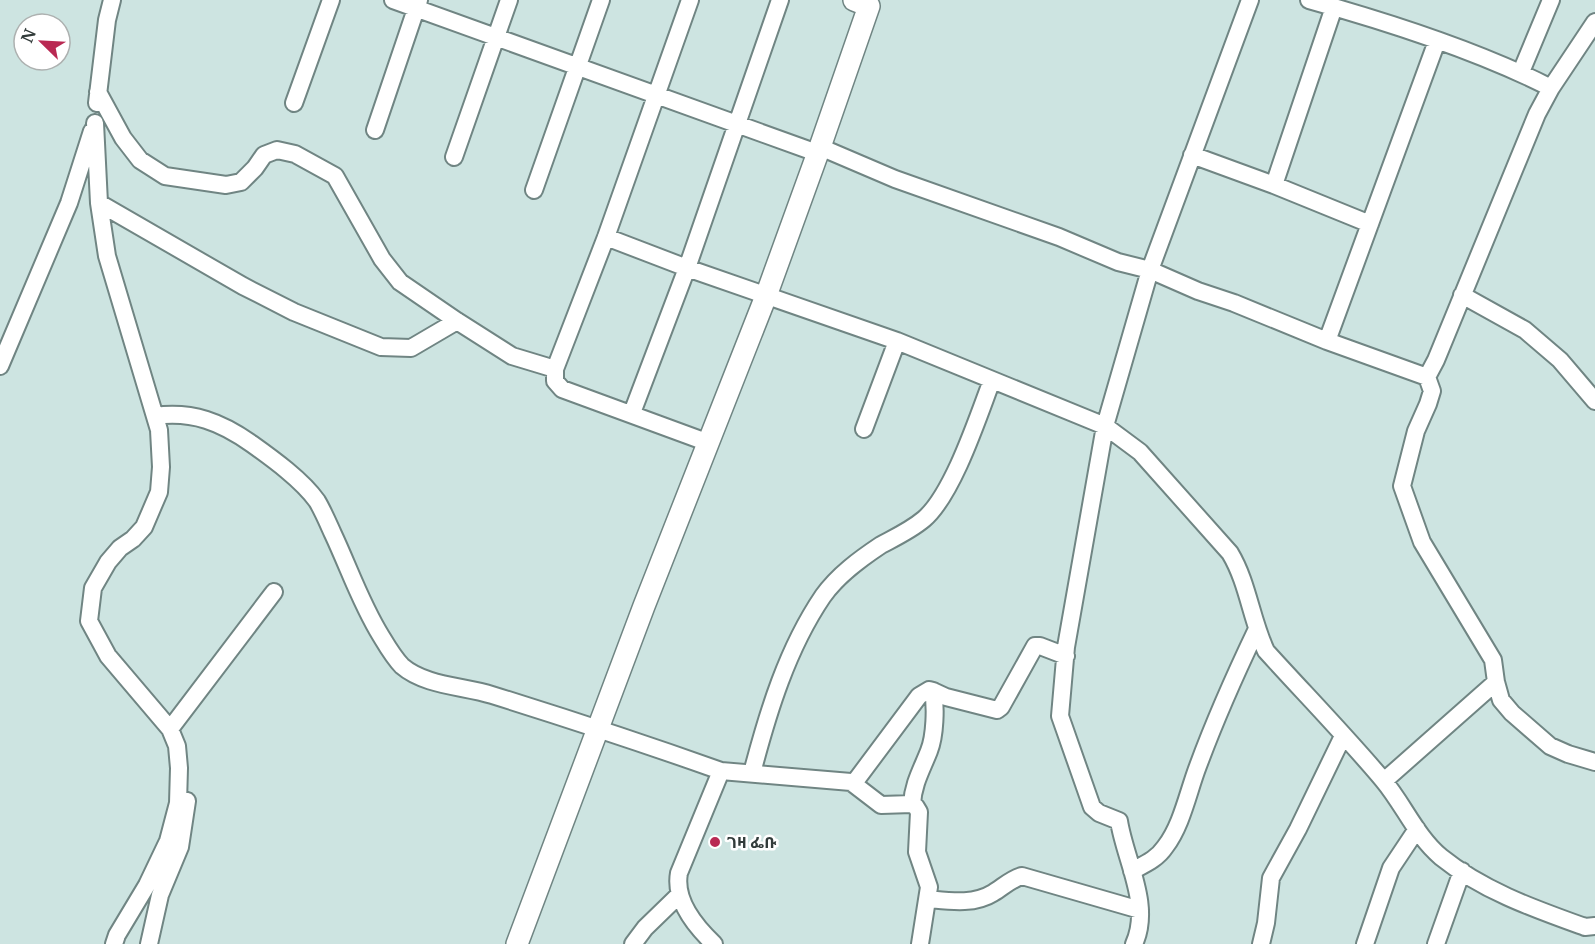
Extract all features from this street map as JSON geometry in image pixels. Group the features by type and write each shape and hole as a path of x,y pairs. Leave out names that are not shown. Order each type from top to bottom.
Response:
{"main road":[{"path":"517,944 644,606 766,296 819,150 864,2"}],"street":[{"path":"112,0 107,20 95,123 99,202 108,256 159,430 161,467 159,492 144,527 108,562 93,588 89,621 108,656 170,729 185,771 186,816 180,847 160,895 149,944"},
{"path":"294,103 331,0"},
{"path":"393,0 418,4 496,36 736,125 819,150 1059,237 1118,262 1150,270 1327,341 1427,377"},
{"path":"454,157 509,0"},
{"path":"534,190 601,0"},
{"path":"690,0 606,237 555,369 555,381 562,388 709,443"},
{"path":"632,413 687,268 780,0"},
{"path":"1134,944 1138,935 1140,910 1119,821 1099,813 1092,807 1060,716 1066,656 1105,426 1150,270 1250,0"},
{"path":"1308,0 1375,19 1437,41 1521,72 1551,88"},
{"path":"1521,72 1551,0"},
{"path":"375,130 418,4"},
{"path":"1274,185 1334,7"},
{"path":"1595,22 1551,88 1537,114 1427,377 1432,391 1416,431 1402,486 1422,542 1493,660 1501,700 1533,733 1550,746 1595,762"},
{"path":"1327,341 1437,41"},
{"path":"98,92 123,138 140,160 165,176 226,185 241,182 264,155 277,150 295,154 335,176 382,259 400,282 512,356 555,369"},
{"path":"0,366 69,203 95,123"},
{"path":"1192,155 1370,224"},
{"path":"99,202 243,286 294,312 381,347 411,348 457,321"},
{"path":"606,237 687,268 897,341 1105,426 1140,452 1230,554 1239,569 1257,631 1266,651 1384,782 1428,844 1442,858 1462,871 1522,905 1585,927 1595,926"},
{"path":"1462,295 1525,330 1560,360 1595,401"},
{"path":"864,429 897,341"},
{"path":"752,773 774,695 793,652 824,595 849,568 927,517 950,481 992,380"},
{"path":"155,416 174,413 198,416 235,432 271,458 308,491 317,501 325,516 365,610 403,666 422,677 488,694 599,728 721,771 854,783 881,805 912,804 919,812 917,852 927,879 928,899 920,944"},
{"path":"170,729 274,592"},
{"path":"1048,649 1074,602"},
{"path":"1132,871 1155,859 1174,833 1203,753 1233,680 1257,631"},
{"path":"854,783 919,696 929,690 946,697 997,710 1001,707 1035,646 1066,656"},
{"path":"1384,782 1496,682"},
{"path":"912,804 912,791 930,749 936,703 933,691"},
{"path":"1261,944 1271,878 1298,830 1343,736"},
{"path":"114,944 147,885 168,841 178,803 177,746"},
{"path":"714,944 694,922 679,896 677,885 679,873 721,771"},
{"path":"1365,944 1389,874 1417,829"},
{"path":"1436,944 1462,871"},
{"path":"928,899 954,902 975,900 992,894 1022,876 1140,910"},
{"path":"633,944 645,928 679,896"}],"place":[{"name":"ገዛ ፌቡ","path":"715,842"}]}
